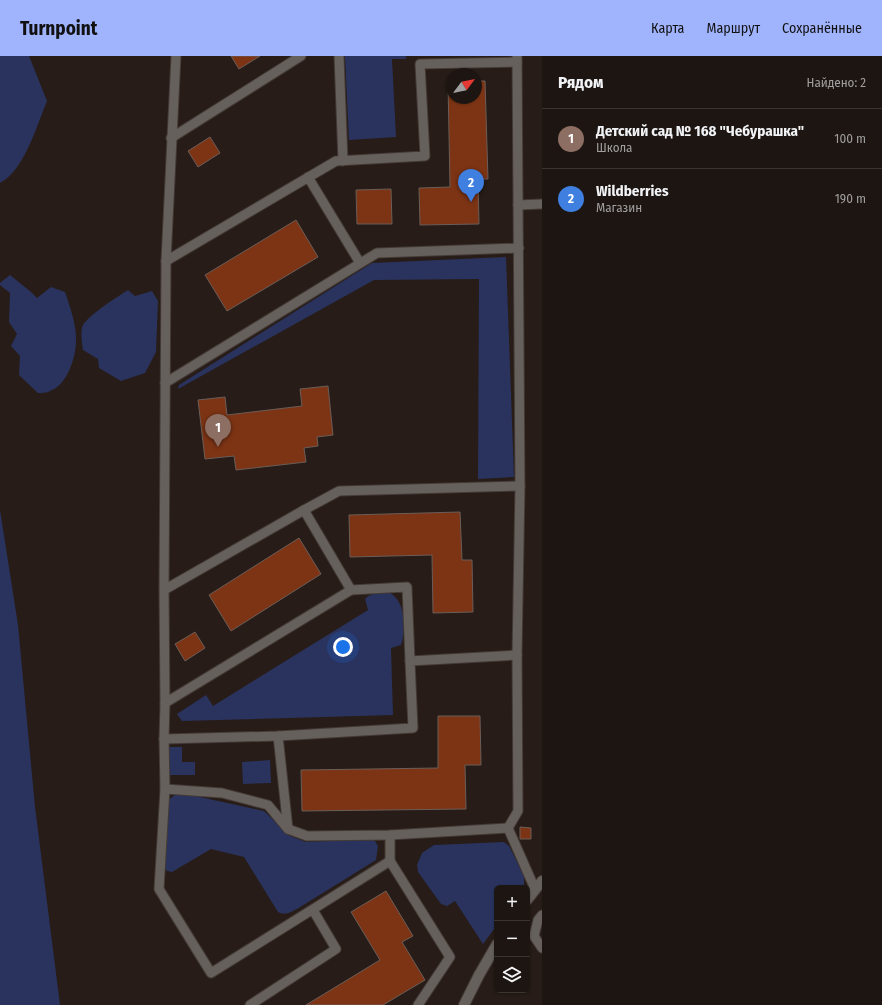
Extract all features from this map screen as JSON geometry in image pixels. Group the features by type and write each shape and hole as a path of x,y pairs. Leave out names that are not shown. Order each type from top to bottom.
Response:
{"street":[{"path":"530,896 539,885"},
{"path":"464,1005 494,949"}],"lane":[{"path":"176,56 166,261 164,590 165,789 159,889 211,973 390,861"},
{"path":"171,138 301,56"},
{"path":"339,56 343,161"},
{"path":"166,261 336,161 425,156 419,60 517,59 520,486 517,655 518,811 508,828"},
{"path":"308,177 360,262"},
{"path":"518,205 542,204"},
{"path":"165,383 376,253 519,248"},
{"path":"164,590 338,491 520,486"},
{"path":"304,510 351,590"},
{"path":"164,740 278,736 413,728 406,587 351,590 165,703"},
{"path":"410,661 517,655"},
{"path":"278,736 288,829"},
{"path":"165,789 222,793 268,806 288,829 307,836 390,835 508,828"},
{"path":"508,828 539,885"},
{"path":"390,835 390,861 450,957 418,1005"},
{"path":"250,1005 336,949 313,910"},
{"path":"542,915 538,920 534,936 542,948"}],"shaded area":[{"path":"0,56 29,56 47,101 23,158 8,177 0,183"},
{"path":"345,56 406,56 406,59 392,59 396,137 349,140"},
{"path":"506,257 514,477 478,479 479,279 374,280 178,389 179,385 372,263"},
{"path":"10,275 37,298 51,287 65,292 76,332 75,350 73,360 66,377 53,390 38,393 19,375 20,356 11,346 17,334 9,322 10,293 0,285 0,283"},
{"path":"128,290 135,296 152,291 158,301 156,352 145,373 121,381 99,368 98,359 83,350 82,330 83,325 91,316"},
{"path":"0,510 18,625 35,807 60,1005 0,1005"},
{"path":"377,593 390,593 395,597 402,609 404,624 401,645 391,648 393,715 182,721 177,714 206,695 213,706 368,610 365,599 370,595"},
{"path":"167,747 182,747 182,762 195,762 195,775 167,775"},
{"path":"270,760 271,783 243,784 242,762"},
{"path":"181,794 264,811 290,836 306,842 370,839 375,841 378,846 376,860 297,909 283,914 278,912 244,857 211,849 172,872 167,871 164,867 168,800 175,795"},
{"path":"504,842 509,846 524,876 524,885 494,885 494,929 483,944 455,901 447,906 441,904 418,872 417,865 422,853 434,845"}],"building":[{"path":"231,56 260,56 239,69"},
{"path":"482,81 485,81 488,179 478,179 479,224 420,225 419,188 450,187 448,104 482,104"},
{"path":"210,137 220,153 198,167 188,151"},
{"path":"391,189 392,224 357,224 356,190"},
{"path":"296,220 318,257 227,311 205,275"},
{"path":"328,386 333,435 317,437 318,446 304,448 306,462 236,470 234,456 205,459 198,400 225,397 227,415 302,406 300,389"},
{"path":"460,512 462,560 472,560 473,612 433,613 432,555 350,557 349,515"},
{"path":"299,538 321,574 231,631 209,595"},
{"path":"195,632 205,648 185,661 175,644"},
{"path":"438,716 480,716 481,765 465,765 466,809 302,811 301,770 438,768"},
{"path":"520,827 531,828 531,839 520,839"},
{"path":"386,891 413,936 402,942 425,980 383,1005 306,1005 380,960 351,912"}],"place":[{"name":"Wildberries","path":"471,202"},
{"name":"Детский сад № 168 \"Чебурашка\"","path":"218,447"}]}
